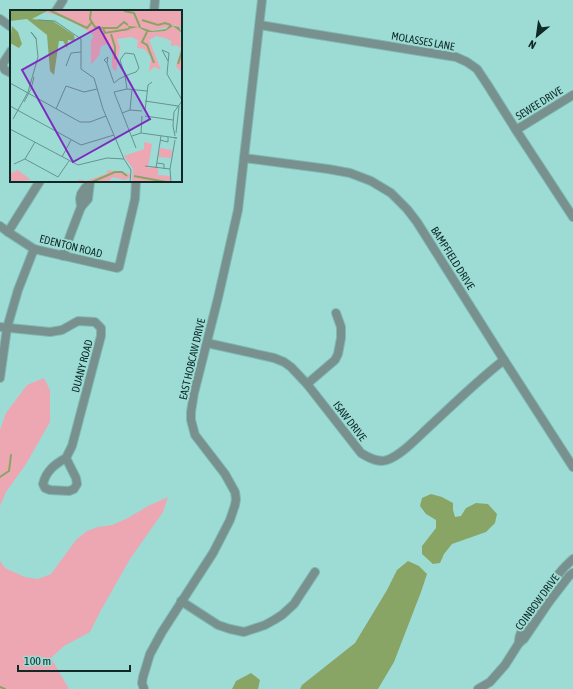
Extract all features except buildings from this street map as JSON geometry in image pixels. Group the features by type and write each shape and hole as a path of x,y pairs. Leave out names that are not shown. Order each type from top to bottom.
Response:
{"street":[{"path":"154,10 155,0"},
{"name":"EAST HOBCAW DRIVE","path":"144,689 142,683 143,677 150,654 181,600 213,553 230,520 235,505 235,492 225,474 195,435 191,420 191,412 194,393 238,210 262,0"},
{"path":"0,19 10,26"},
{"name":"MOLASSES LANE","path":"260,25 456,57 467,62 477,69 573,217"},
{"path":"10,53 1,67 10,72"},
{"name":"SEWEE DRIVE","path":"516,130 573,95"},
{"name":"BAMPFIELD DRIVE","path":"244,158 328,168 350,173 371,181 391,193 417,222 573,467"},
{"path":"8,232 39,182"},
{"path":"63,256 80,207 81,194 90,182"},
{"name":"EDENTON ROAD","path":"0,226 34,249 114,268 119,267 135,198 136,182"},
{"path":"0,378 4,328 34,249"},
{"path":"307,384 335,360 338,354 341,338 341,327 336,313"},
{"name":"DUANY ROAD","path":"4,328 50,332 62,330 78,321 95,322 101,328 101,336 78,424 72,446 66,458"},
{"name":"ISAW DRIVE","path":"207,343 274,358 284,362 291,367 307,384 362,453 376,460 386,460 394,457 481,378 504,360"},
{"path":"66,458 76,478 77,484 74,489 63,491 45,488 43,484 44,477 50,469 66,458"},
{"name":"COINBOW DRIVE","path":"519,643 519,636 542,596 562,570 573,559"},
{"path":"181,600 218,624 230,629 244,632 264,625 282,615 294,604 315,572"},
{"name":"COINBOW DRIVE","path":"478,689 490,682 505,665 549,602 573,573"}],"shaded area":[{"path":"44,378 50,390 50,422 26,464 6,492 0,506 0,430 6,413 27,385"},
{"path":"431,494 442,497 453,503 455,517 461,516 466,508 476,503 488,504 497,514 495,523 486,532 452,544 444,554 440,563 433,564 422,554 422,546 436,528 436,520 426,514 420,506 422,498"},
{"path":"168,497 163,512 130,559 90,632 64,646 51,658 69,689 0,689 0,561 5,568 25,577 38,579 51,574 76,540 87,531 98,527 112,525"},
{"path":"408,561 419,566 427,574 394,662 378,689 300,689 302,685 355,643 387,590 397,570"},
{"path":"251,673 260,680 258,689 232,689 236,681"}],"waterway":[{"path":"0,477 9,471 11,455"},
{"path":"0,687 5,689"}]}
